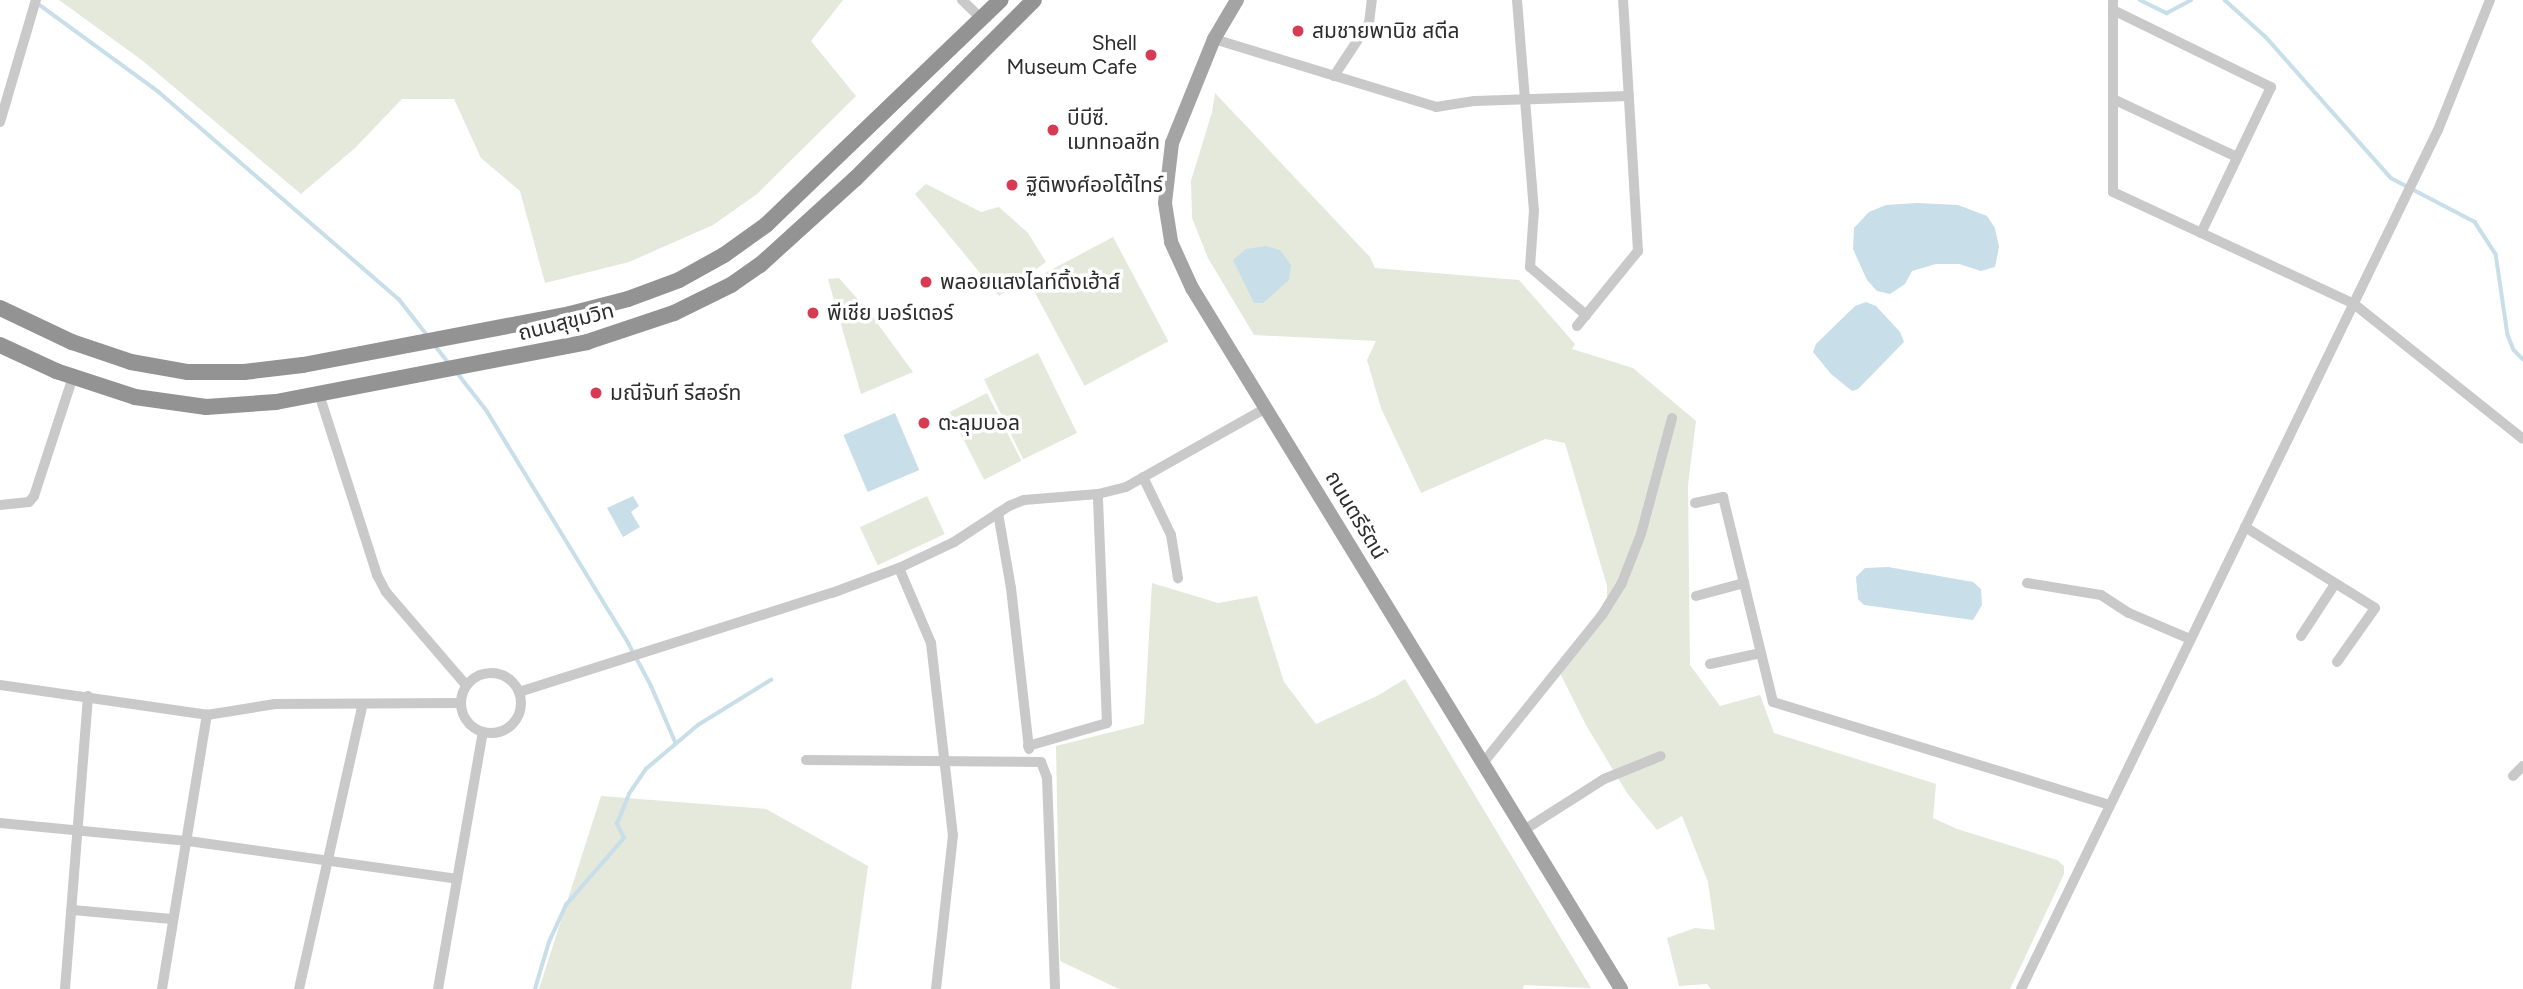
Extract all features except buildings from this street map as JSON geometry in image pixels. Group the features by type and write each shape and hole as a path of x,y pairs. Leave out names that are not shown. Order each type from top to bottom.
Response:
{"highway":[{"name":"ถนนสุขุมวิท","path":"0,308 72,342 120,358 188,372 244,372 303,365 570,314 628,299 679,280 724,255 766,225 1001,0"},
{"name":"ถนนสุขุมวิท","path":"0,345 73,377 135,397 206,407 276,402 587,342 674,313 732,285 789,241 1034,0"},
{"path":"882,114 902,130"}],"main road":[{"name":"ถนนตรีรัตน์","path":"1224,0 1214,39 1172,144 1165,202 1171,242 1192,288 1621,989"},
{"name":"ถนนตรีรัตน์","path":"1214,39 1237,0"}],"street":[{"path":"0,122 36,0"},
{"path":"962,0 982,19"},
{"path":"1334,76 1369,23 1373,0"},
{"path":"1517,0 1534,210 1530,267 1586,315"},
{"path":"1577,326 1638,251 1623,0"},
{"path":"2021,989 2438,130 2490,0"},
{"path":"2201,233 2272,87 2113,5 2113,192 2201,233 2354,303 2523,439"},
{"path":"1214,39 1436,107 1475,101 1629,96"},
{"path":"2113,99 2237,158"},
{"path":"0,505 29,502 34,496 73,377"},
{"path":"319,394 377,575 386,592 466,685"},
{"path":"519,692 647,653 899,568 954,542 998,513 1024,500 1098,494 1126,487 1266,408"},
{"path":"1483,763 1602,615 1621,585 1641,534 1672,418"},
{"path":"1143,477 1171,535 1178,578"},
{"path":"1028,746 1107,723 1098,494"},
{"path":"1695,503 1723,497 1773,702 2110,805"},
{"path":"998,513 1011,588 1030,759"},
{"path":"2245,527 2375,608 2337,662"},
{"path":"899,568 931,643 953,835 936,989"},
{"path":"1696,596 1744,583"},
{"path":"2027,583 2101,595 2129,613 2190,639"},
{"path":"2301,636 2335,584"},
{"path":"1710,664 1761,653"},
{"path":"497,673 506,677 519,692 521,704 514,722 505,729 483,732 466,719 460,703 466,685 475,677 497,673"},
{"path":"0,685 207,715 275,704 362,706 460,703"},
{"path":"65,989 88,696"},
{"path":"299,989 362,706"},
{"path":"162,989 207,715"},
{"path":"438,989 483,732"},
{"path":"1524,830 1604,779 1661,756"},
{"path":"806,760 945,762 1030,759 1042,763 1046,773 1055,989"},
{"path":"2513,776 2523,766"},
{"path":"0,823 188,841 457,879"},
{"path":"73,910 172,919"}],"shaded area":[{"path":"59,0 843,0 811,41 856,96 757,194 713,225 629,262 545,283 520,191 481,158 454,99 402,99 355,148 301,194 143,61"},
{"path":"1215,93 1370,257 1375,268 1519,280 1575,344 1572,349 1633,368 1696,421 1688,485 1690,665 1720,706 1760,695 1774,733 1936,784 1933,818 1957,829 2057,860 2064,866 2064,874 2010,989 1711,989 1707,984 1679,986 1667,938 1695,928 1715,930 1708,882 1682,816 1657,830 1627,793 1586,725 1560,673 1607,612 1607,586 1565,443 1545,439 1421,493 1381,408 1367,360 1376,341 1254,335 1208,258 1192,218 1191,181 1212,112"},
{"path":"926,184 981,212 999,207 1028,233 1046,262 999,296 915,194"},
{"path":"1113,237 1168,341 1085,386 1029,282"},
{"path":"839,278 869,312 913,372 861,394 828,279"},
{"path":"1038,353 1077,433 1023,459 984,379"},
{"path":"987,393 1022,461 984,480 950,412"},
{"path":"927,496 945,534 878,565 860,527"},
{"path":"1152,583 1218,603 1257,596 1284,682 1316,724 1377,696 1405,679 1591,988 1524,985 1523,989 1119,989 1060,961 1056,746 1144,724"},
{"path":"601,796 766,809 868,866 851,989 539,989"}],"water":[{"path":"1886,205 1958,205 1987,216 1995,228 1999,247 1995,267 1981,271 1959,264 1936,264 1912,271 1905,284 1890,294 1877,291 1867,280 1853,249 1854,228 1869,212"},
{"path":"1266,246 1280,250 1291,265 1289,280 1263,303 1254,303 1233,260 1246,249"},
{"path":"1866,302 1876,306 1900,332 1904,342 1858,389 1852,391 1831,374 1813,352 1816,344 1855,306"},
{"path":"895,413 919,470 868,492 843,435"},
{"path":"633,496 639,506 631,512 640,527 623,537 607,508"},
{"path":"1888,567 1973,582 1981,589 1982,605 1973,620 1864,605 1858,599 1856,577 1865,568"}],"waterway":[{"path":"2140,0 2167,13 2191,0"},
{"path":"2225,0 2266,37 2391,178 2475,222 2496,254 2508,335 2514,350 2523,359"},
{"path":"37,3 159,92 399,299 427,335"},
{"path":"434,344 449,363"},
{"path":"456,371 487,411 629,644 651,685 676,743"},
{"path":"535,989 549,942 566,905 624,838 617,824 629,794 646,769 698,725 771,680"}],"place":[{"name":"สมชายพานิช สตีล","path":"1298,31"},
{"name":"Shell Museum Cafe","path":"1151,55"},
{"name":"บีบีซี. เมททอลชีท","path":"1053,130"},
{"name":"ฐิติพงศ์ออโต้ไทร์","path":"1012,185"},
{"name":"พลอยแสงไลท์ติ้งเฮ้าส์","path":"926,282"},
{"name":"พีเชีย มอร์เตอร์","path":"813,313"},
{"name":"มณีจันท์ รีสอร์ท","path":"596,393"},
{"name":"ตะลุมบอล","path":"924,423"}]}
